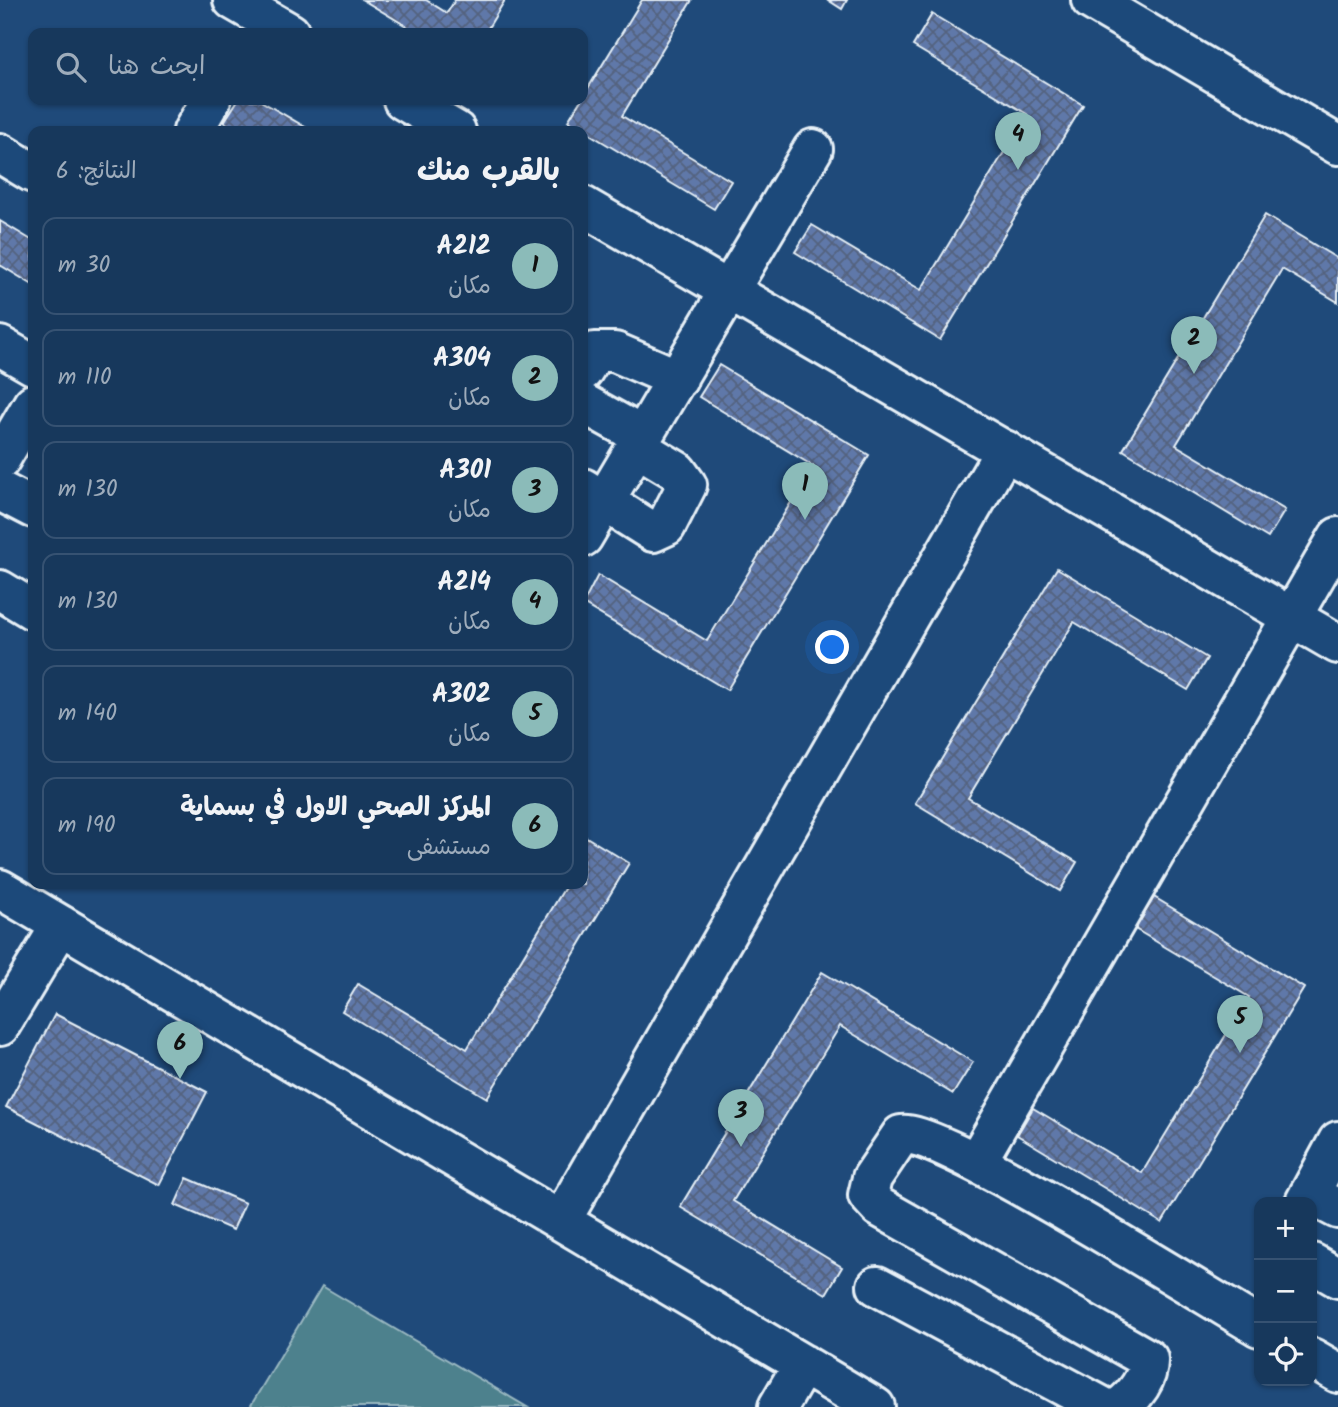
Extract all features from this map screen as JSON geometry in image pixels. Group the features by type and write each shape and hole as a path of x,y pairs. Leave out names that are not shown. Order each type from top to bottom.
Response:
{"street":[{"path":"1091,0 1338,145"},
{"path":"195,126 208,105"},
{"path":"412,105 447,126"},
{"path":"588,516 593,494 640,442 813,149"},
{"path":"0,153 28,170"},
{"path":"588,209 1338,644"},
{"path":"0,346 28,362"},
{"path":"588,363 595,352 615,352 678,379"},
{"path":"588,406 677,471 687,485 666,526 653,532 593,494"},
{"path":"562,1219 1005,450"},
{"path":"0,491 28,505"},
{"path":"977,1161 1338,537"},
{"path":"0,590 28,607"},
{"path":"0,889 562,1219 875,1407"},
{"path":"0,1026 61,925"},
{"path":"1120,1407 1143,1382 1148,1369 1148,1359 879,1207 868,1195 872,1178 901,1135 916,1136 977,1161 1254,1324"},
{"path":"1317,1202 1338,1141"},
{"path":"1317,1266 1338,1278"},
{"path":"877,1286 1102,1407"},
{"path":"1317,1361 1338,1373"},
{"path":"778,1407 803,1364"}],"green space":[{"path":"322,1286 527,1407 250,1407"}],"building":[{"path":"363,0 426,0 447,13 455,0 505,0 488,28 410,28"},
{"path":"642,0 692,0 622,116 731,181 714,209 588,133 588,126 576,126 568,121 578,105 588,105 588,88"},
{"path":"828,0 847,0 842,9"},
{"path":"932,14 1083,105 940,340 795,252 812,225 921,290 1027,114 913,46"},
{"path":"235,105 268,105 303,126 231,126 224,122"},
{"path":"1265,215 1338,259 1338,302 1282,269 1176,445 1285,510 1268,538 1123,450"},
{"path":"0,221 28,238 28,282 0,265"},
{"path":"719,365 869,455 727,690 588,607 588,594 598,575 707,641 813,466 699,397"},
{"path":"1057,568 1207,658 1188,690 1074,622 968,798 1077,862 1060,891 915,803"},
{"path":"588,838 629,863 487,1098 342,1011 358,984 467,1049 564,889 588,889"},
{"path":"1154,897 1304,988 1162,1223 1017,1135 1033,1108 1142,1173 1249,997 1135,929"},
{"path":"822,972 973,1062 953,1094 840,1026 733,1201 842,1267 826,1294 680,1207"},
{"path":"55,1014 207,1092 159,1185 6,1107"},
{"path":"187,1178 245,1203 233,1230 175,1205"}],"place":[{"name":"A214","path":"1018,170"},
{"name":"A304","path":"1194,374"},
{"name":"A212","path":"805,520"},
{"name":"A302","path":"1240,1053"},
{"name":"المركز الصحي الاول في بسماية","path":"180,1079"},
{"name":"A301","path":"741,1147"}]}
